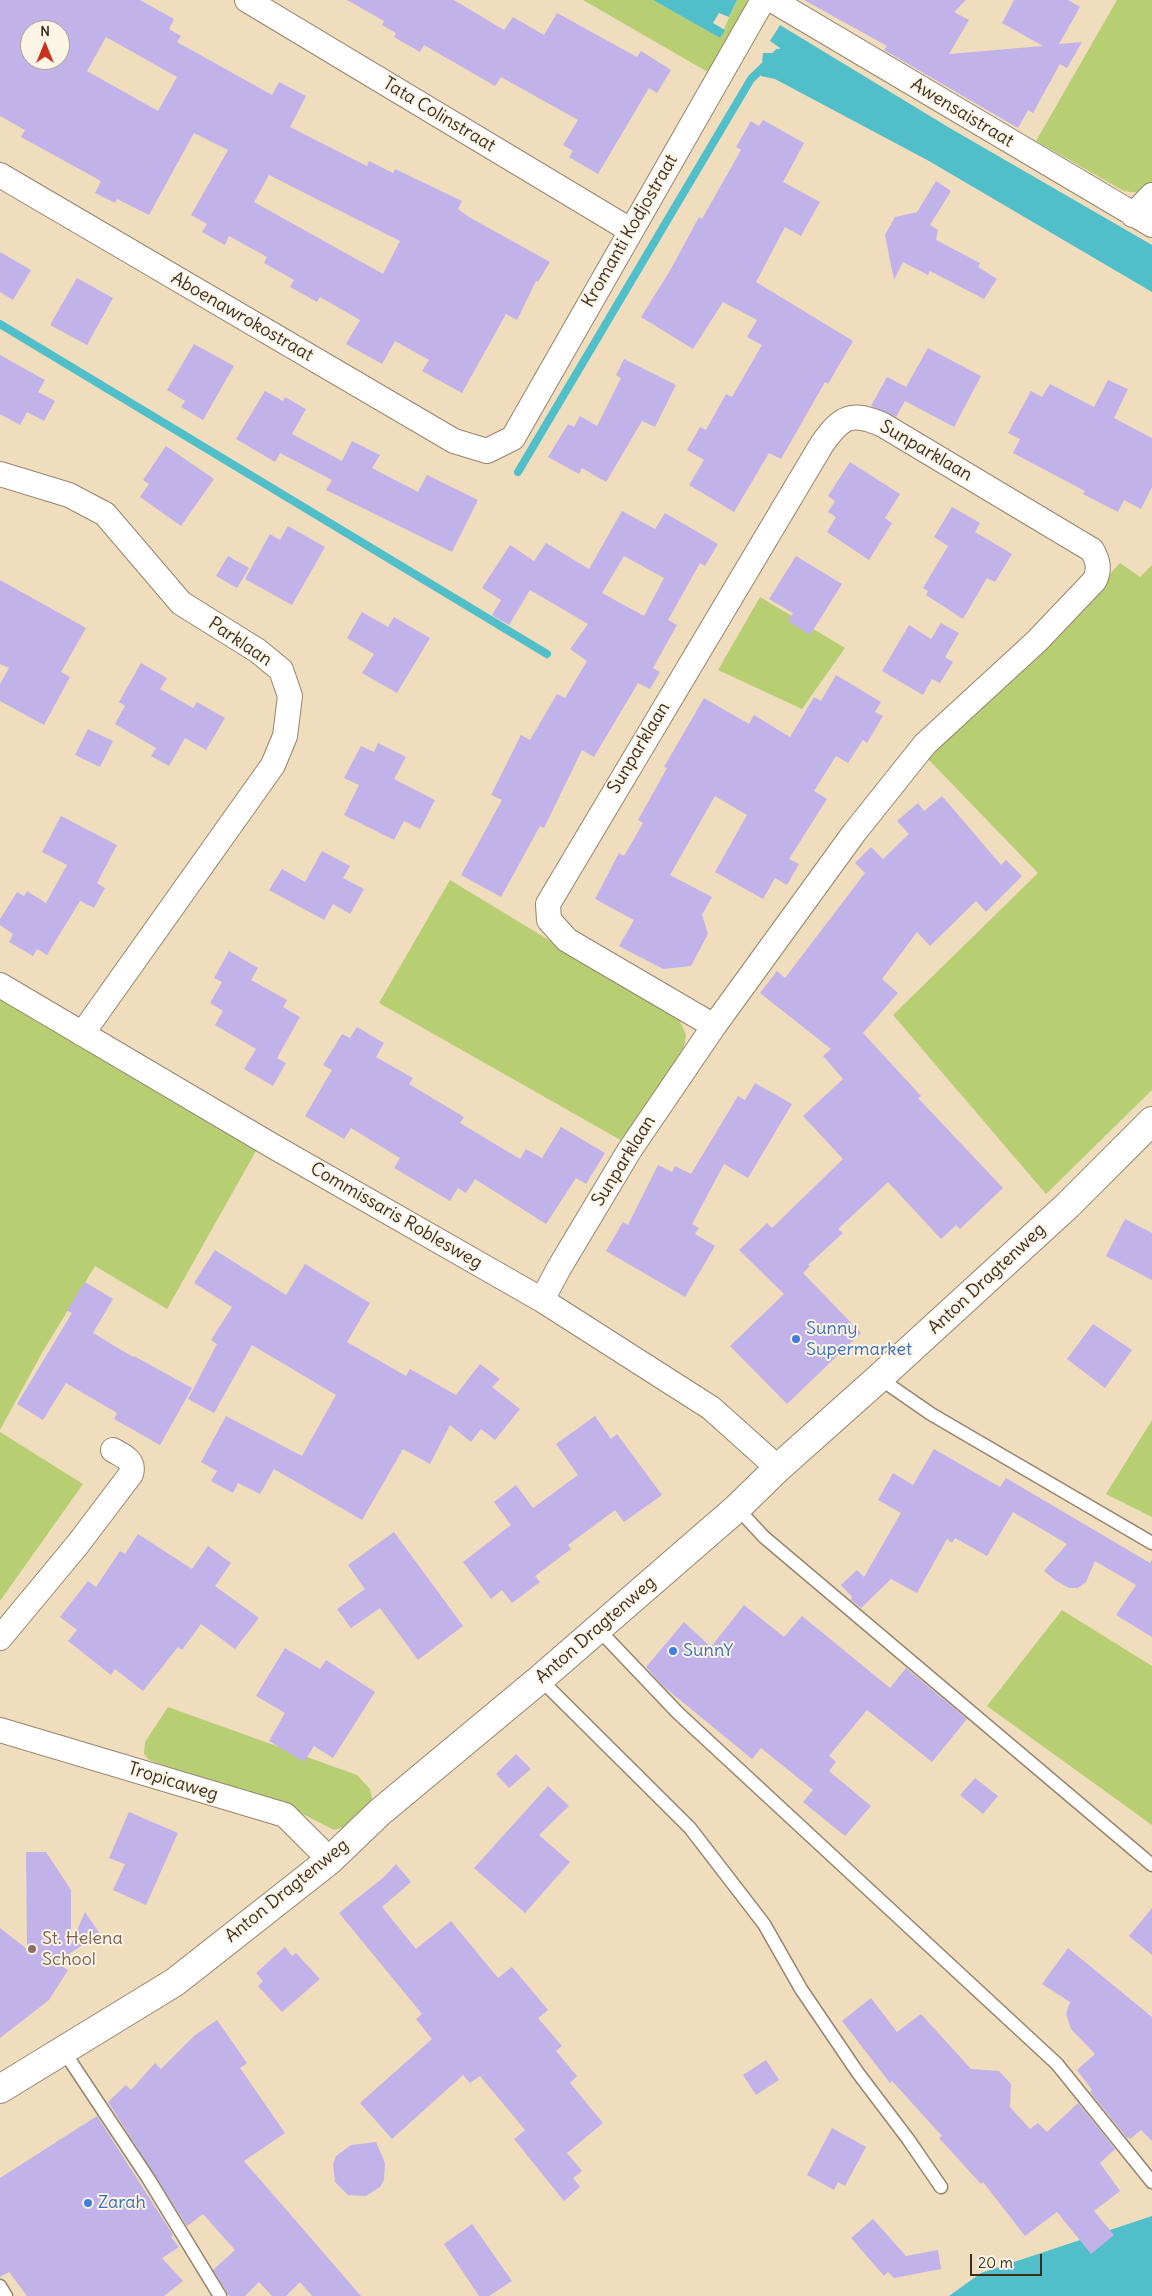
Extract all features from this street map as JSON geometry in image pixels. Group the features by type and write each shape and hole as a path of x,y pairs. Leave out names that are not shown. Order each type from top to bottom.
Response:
{"main road":[{"name":"Anton Dragtenweg","path":"0,2089 175,1982 330,1860 380,1812 540,1679 737,1508 778,1468 1068,1204 1152,1121"}],"street":[{"name":"Tata Colinstraat","path":"247,0 630,230"},
{"name":"Kromanti Kodjostraat","path":"487,450 513,438 763,0"},
{"name":"Awensaistraat","path":"772,0 1142,220"},
{"name":"Aboenawrokostraat","path":"0,175 454,441 487,450"},
{"path":"1142,220 1152,195"},
{"name":"Sunparklaan","path":"542,1300 629,1151 714,1026 854,832 925,744 1037,641 1095,580 1098,572 1098,561 1092,550 883,425 865,417 849,418 834,427 822,444 548,904 549,920 567,940 714,1026"},
{"name":"Parklaan","path":"0,474 70,495 105,514 181,603 258,651 281,670 290,696 285,736 273,766 82,1034"},
{"name":"Commissaris Roblesweg","path":"0,985 542,1300 711,1408 778,1468"},
{"path":"2,1630 78,1544 131,1474 131,1463 128,1458 113,1450"},
{"name":"Tropicaweg","path":"0,1730 284,1815 330,1860"}],"lane":[{"path":"879,1378 931,1414 1152,1543"},
{"path":"737,1508 764,1538 1152,1865"},
{"path":"598,1629 678,1713 1057,2064 1152,2182"},
{"path":"540,1679 690,1828 764,1924 806,1997 941,2187"},
{"path":"64,2050 148,2178 220,2296"},
{"path":"0,2286 6,2296"}],"green space":[{"path":"583,0 653,0 720,38 737,0 749,0 749,7 711,74"},
{"path":"1117,0 1152,0 1152,184 1138,192 1122,190 1036,141"},
{"path":"1120,563 1140,577 1152,565 1152,1090 1046,1194 893,1015 1038,873 928,759 1044,646"},
{"path":"760,597 845,648 802,709 718,670"},
{"path":"450,880 679,1019 686,1035 683,1052 624,1142 379,1003"},
{"path":"0,996 256,1151 167,1309 95,1266 43,1351 0,1430"},
{"path":"1152,1420 1152,1517 1106,1494"},
{"path":"0,1432 83,1484 0,1601"},
{"path":"1062,1610 1152,1666 1152,1825 987,1706"},
{"path":"168,1707 357,1775 370,1789 373,1802 350,1825 334,1830 293,1809 149,1760 144,1754 145,1742"}],"water":[{"path":"653,0 737,0 729,17 719,13 713,23 725,30 720,38"},
{"path":"780,25 948,127 1152,245 1152,292 929,161 775,79 761,76 763,53 778,53 780,48 770,41"},
{"path":"1152,2216 1152,2296 949,2296 981,2273"}],"building":[{"path":"0,0 140,0 174,19 169,29 181,36 177,42 272,95 279,82 306,96 290,127 367,166 369,161 393,173 395,169 462,201 458,209 469,217 550,262 538,282 536,281 517,320 506,314 462,393 422,371 429,360 395,341 382,364 346,344 360,320 320,297 317,302 290,287 294,280 264,263 267,257 229,236 225,245 202,232 207,224 191,215 228,150 194,133 149,215 117,199 115,203 95,193 101,181 21,137 25,130 0,116","holes":["106,37 177,77 158,111 87,71","269,175 400,241 383,274 254,202"]},
{"path":"347,0 454,0 504,30 513,17 544,35 557,13 637,57 641,51 671,70 657,93 649,88 598,174 569,157 573,151 563,145 578,120 501,77 495,86 424,45 420,52 394,37 396,33 382,25 384,21"},
{"path":"804,0 966,0 954,12 969,20 949,54 1043,46 1002,23 1014,0 1068,0 1080,7 1059,44 1082,42 1067,68 1060,64 1033,113 1028,110 1018,128 884,50 887,46"},
{"path":"763,120 804,143 783,182 820,202 801,236 785,227 756,282 853,341 828,384 825,382 781,459 769,453 734,512 689,485 704,460 687,450 700,427 706,430 726,394 732,397 762,345 747,337 757,320 723,302 693,349 641,317 671,269 699,217 702,219 741,150 736,147 751,121 759,126"},
{"path":"936,181 951,191 930,225 938,230 936,240 980,263 978,267 997,279 984,299 930,271 928,275 903,262 894,280 885,235 895,217 917,212"},
{"path":"0,252 31,270 13,300 0,292"},
{"path":"77,278 113,298 87,345 50,325"},
{"path":"194,344 234,366 203,420 181,407 185,401 167,390"},
{"path":"928,348 981,376 954,427 905,401 896,417 871,406 887,377 906,387"},
{"path":"0,355 45,380 38,392 55,401 44,421 27,412 20,425 0,414"},
{"path":"624,359 676,385 655,427 642,421 606,482 582,468 579,474 548,457 568,424 574,427 580,416 597,426 621,378 616,375"},
{"path":"1108,380 1128,389 1114,418 1152,438 1152,487 1141,509 1124,500 1118,512 1083,494 1085,491 1013,453 1020,439 1008,433 1031,391 1042,397 1050,384 1094,407"},
{"path":"265,391 283,401 285,397 306,409 292,434 342,461 352,441 380,455 372,468 418,492 427,475 478,500 452,552 326,490 332,480 280,453 275,462 236,439"},
{"path":"166,446 214,479 181,526 140,497 149,484 143,480"},
{"path":"850,462 900,494 885,518 892,523 869,560 827,532 836,517 828,512 835,501 828,496"},
{"path":"952,507 980,523 975,532 1012,554 995,582 987,578 963,619 926,595 928,591 923,588 948,546 934,537"},
{"path":"622,511 655,529 665,513 718,544 705,566 700,563 668,620 677,625 653,668 660,672 650,689 638,683 594,757 582,750 544,828 540,826 501,897 461,875 502,800 491,795 521,735 530,740 557,694 565,698 587,661 570,649 588,624 530,590 509,625 492,615 501,600 482,588 510,545 534,561 546,543 589,569","holes":["624,556 664,578 644,616 602,593"]},
{"path":"288,526 325,547 292,605 245,579 270,534 280,540"},
{"path":"228,556 249,568 237,588 216,576"},
{"path":"796,556 842,584 810,635 788,621 793,613 769,599"},
{"path":"0,580 86,628 61,672 70,677 44,725 0,701 0,684 9,668 0,664"},
{"path":"362,612 388,627 394,617 430,638 397,693 362,673 374,654 347,638"},
{"path":"941,623 959,633 945,657 953,662 940,683 932,679 923,695 882,671 909,625 931,639"},
{"path":"141,663 167,678 160,689 193,708 197,702 225,718 206,750 185,738 169,766 151,756 156,748 115,724 125,706 119,702"},
{"path":"836,675 881,702 875,712 883,716 867,743 863,740 848,763 836,756 814,791 827,799 789,859 799,864 787,885 775,878 763,899 715,872 747,815 715,796 670,875 712,897 702,915 708,934 691,966 663,969 619,946 634,920 595,899 619,853 624,856 643,823 638,820 667,768 664,767 704,698 749,724 754,715 790,737 814,697 821,701"},
{"path":"88,729 113,741 100,767 75,755"},
{"path":"378,743 406,757 394,779 435,800 420,829 404,821 394,840 344,815 359,785 344,778 361,746 374,752"},
{"path":"942,796 1001,865 1006,860 1022,876 986,912 976,901 930,946 917,932 882,979 898,993 863,1033 921,1096 918,1098 1003,1188 960,1229 956,1225 941,1239 888,1182 838,1229 843,1233 808,1265 810,1266 803,1273 861,1333 787,1404 730,1346 784,1294 739,1250 767,1223 772,1228 843,1159 803,1116 843,1079 823,1056 831,1049 760,993 777,971 785,978 865,873 855,863 871,847 883,859 909,834 897,821 918,803 924,811"},
{"path":"61,816 117,845 97,883 105,888 94,908 80,901 47,955 37,949 33,956 9,942 13,934 0,925 0,919 17,892 24,896 27,891 46,903 67,865 42,852"},
{"path":"322,851 350,866 343,878 364,889 350,914 333,904 324,920 269,890 282,869 305,882"},
{"path":"229,951 258,968 251,980 287,1000 283,1007 300,1017 277,1058 286,1063 273,1086 244,1069 256,1049 215,1025 223,1011 210,1003 222,982 214,978"},
{"path":"357,1027 384,1043 376,1057 413,1078 409,1084 464,1117 460,1123 520,1159 526,1149 542,1158 561,1127 605,1153 586,1184 576,1178 546,1224 475,1179 466,1193 458,1188 450,1201 394,1168 400,1158 351,1128 344,1139 305,1116 332,1070 323,1065 342,1034 350,1038"},
{"path":"755,1083 792,1104 748,1178 724,1164 692,1224 699,1228 695,1234 715,1246 685,1297 606,1251 623,1222 628,1225 658,1165 672,1172 675,1166 691,1174 738,1096 745,1100"},
{"path":"1125,1219 1152,1233 1152,1280 1106,1256"},
{"path":"215,1250 286,1295 305,1264 370,1303 347,1342 406,1376 410,1369 456,1395 480,1364 500,1379 492,1387 520,1409 495,1440 481,1429 471,1442 450,1425 430,1464 403,1449 362,1520 274,1469 260,1494 238,1483 233,1493 211,1481 217,1471 201,1462 226,1416 302,1456 336,1395 252,1345 214,1413 188,1399 217,1344 211,1340 232,1307 194,1283"},
{"path":"85,1282 113,1299 93,1333 133,1357 192,1388 160,1445 114,1419 117,1413 66,1383 43,1420 17,1404 72,1313 67,1310"},
{"path":"1093,1324 1132,1350 1105,1388 1067,1359"},
{"path":"595,1416 611,1439 617,1434 662,1495 624,1522 615,1510 568,1545 571,1549 535,1576 540,1582 512,1603 502,1590 491,1599 463,1562 511,1525 494,1502 516,1485 533,1508 578,1475 556,1444"},
{"path":"934,1449 1000,1487 1006,1478 1150,1563 1152,1560 1152,1637 1116,1615 1136,1585 1095,1561 1086,1582 1078,1588 1069,1588 1055,1580 1044,1571 1067,1544 1013,1512 987,1556 955,1538 952,1543 947,1539 917,1593 891,1579 861,1608 851,1600 852,1597 841,1585 857,1570 864,1577 901,1513 878,1500 893,1473 913,1485"},
{"path":"394,1532 463,1626 418,1660 380,1608 351,1628 337,1609 365,1589 348,1565"},
{"path":"138,1534 192,1569 208,1546 231,1563 215,1586 259,1618 235,1649 201,1624 182,1650 178,1647 143,1691 115,1669 111,1675 68,1641 77,1630 60,1617 88,1581 96,1587 120,1551 125,1554"},
{"path":"744,1605 784,1637 802,1616 890,1688 906,1668 967,1719 932,1762 867,1710 829,1756 836,1762 829,1771 871,1806 845,1836 803,1802 813,1790 761,1748 752,1759 663,1686 646,1667 684,1622 711,1647"},
{"path":"285,1648 320,1669 326,1660 375,1692 333,1758 314,1746 304,1762 269,1741 285,1713 256,1696"},
{"path":"516,1754 531,1769 509,1788 496,1774"},
{"path":"975,1778 998,1796 983,1814 960,1795"},
{"path":"548,1786 569,1806 539,1835 570,1862 525,1913 474,1868"},
{"path":"129,1812 178,1833 146,1905 113,1890 125,1864 109,1858"},
{"path":"26,1852 46,1852 71,1890 71,1944 85,1912 100,1934 56,1962 68,1970 49,2000 0,2038 0,1928 27,1949"},
{"path":"396,1864 411,1882 382,1907 416,1949 451,1921 498,1978 512,1967 548,2010 538,2018 562,2046 556,2051 577,2076 570,2083 603,2123 567,2153 582,2171 573,2178 580,2187 564,2201 514,2139 525,2130 480,2076 470,2083 463,2075 392,2139 360,2103 432,2039 416,2019 422,2014 339,1913 384,1877"},
{"path":"1152,1908 1152,1955 1129,1936"},
{"path":"285,1947 292,1956 296,1953 320,1979 282,2012 258,1986 263,1981 256,1973"},
{"path":"1068,1948 1152,2017 1152,2141 1141,2130 1130,2139 1127,2138 1090,2092 1092,2090 1077,2070 1095,2054 1071,2029 1066,2014 1070,2002 1042,1984"},
{"path":"871,1998 897,2032 921,2014 971,2069 999,2071 1011,2084 1010,2107 1030,2129 1038,2123 1047,2132 1078,2103 1115,2149 1100,2163 1120,2191 1094,2211 1114,2235 1091,2254 1057,2212 1025,2236 983,2182 981,2184 939,2138 942,2136 892,2081 890,2083 842,2021"},
{"path":"217,2020 247,2063 240,2068 285,2133 244,2161 361,2296 312,2296 300,2282 286,2296 272,2296 259,2282 245,2296 229,2296 213,2270 235,2250 203,2214 187,2226 108,2102 126,2085 131,2090 155,2063 161,2069 194,2036"},
{"path":"766,2060 779,2080 756,2095 743,2075"},
{"name":"Zarah","path":"97,2116 173,2235 171,2237 179,2247 162,2258 183,2281 164,2296 27,2296 9,2272 0,2277 0,2178"},
{"path":"832,2128 866,2147 845,2186 838,2182 834,2190 807,2175"},
{"path":"376,2142 385,2163 384,2180 380,2187 366,2196 348,2195 335,2182 333,2164 336,2156 351,2145"},
{"path":"873,2219 906,2256 938,2250 941,2269 894,2278 888,2272 884,2276 851,2238"},
{"path":"472,2224 512,2281 489,2296 479,2296 444,2244"}],"waterway":[{"path":"518,472 751,79 778,53"},
{"path":"0,324 547,654"}],"place":[{"name":"Sunny Supermarket","path":"796,1339"},
{"name":"SunnY","path":"673,1651"},
{"name":"St. Helena School","path":"32,1949"},
{"name":"Zarah","path":"88,2203"}]}
